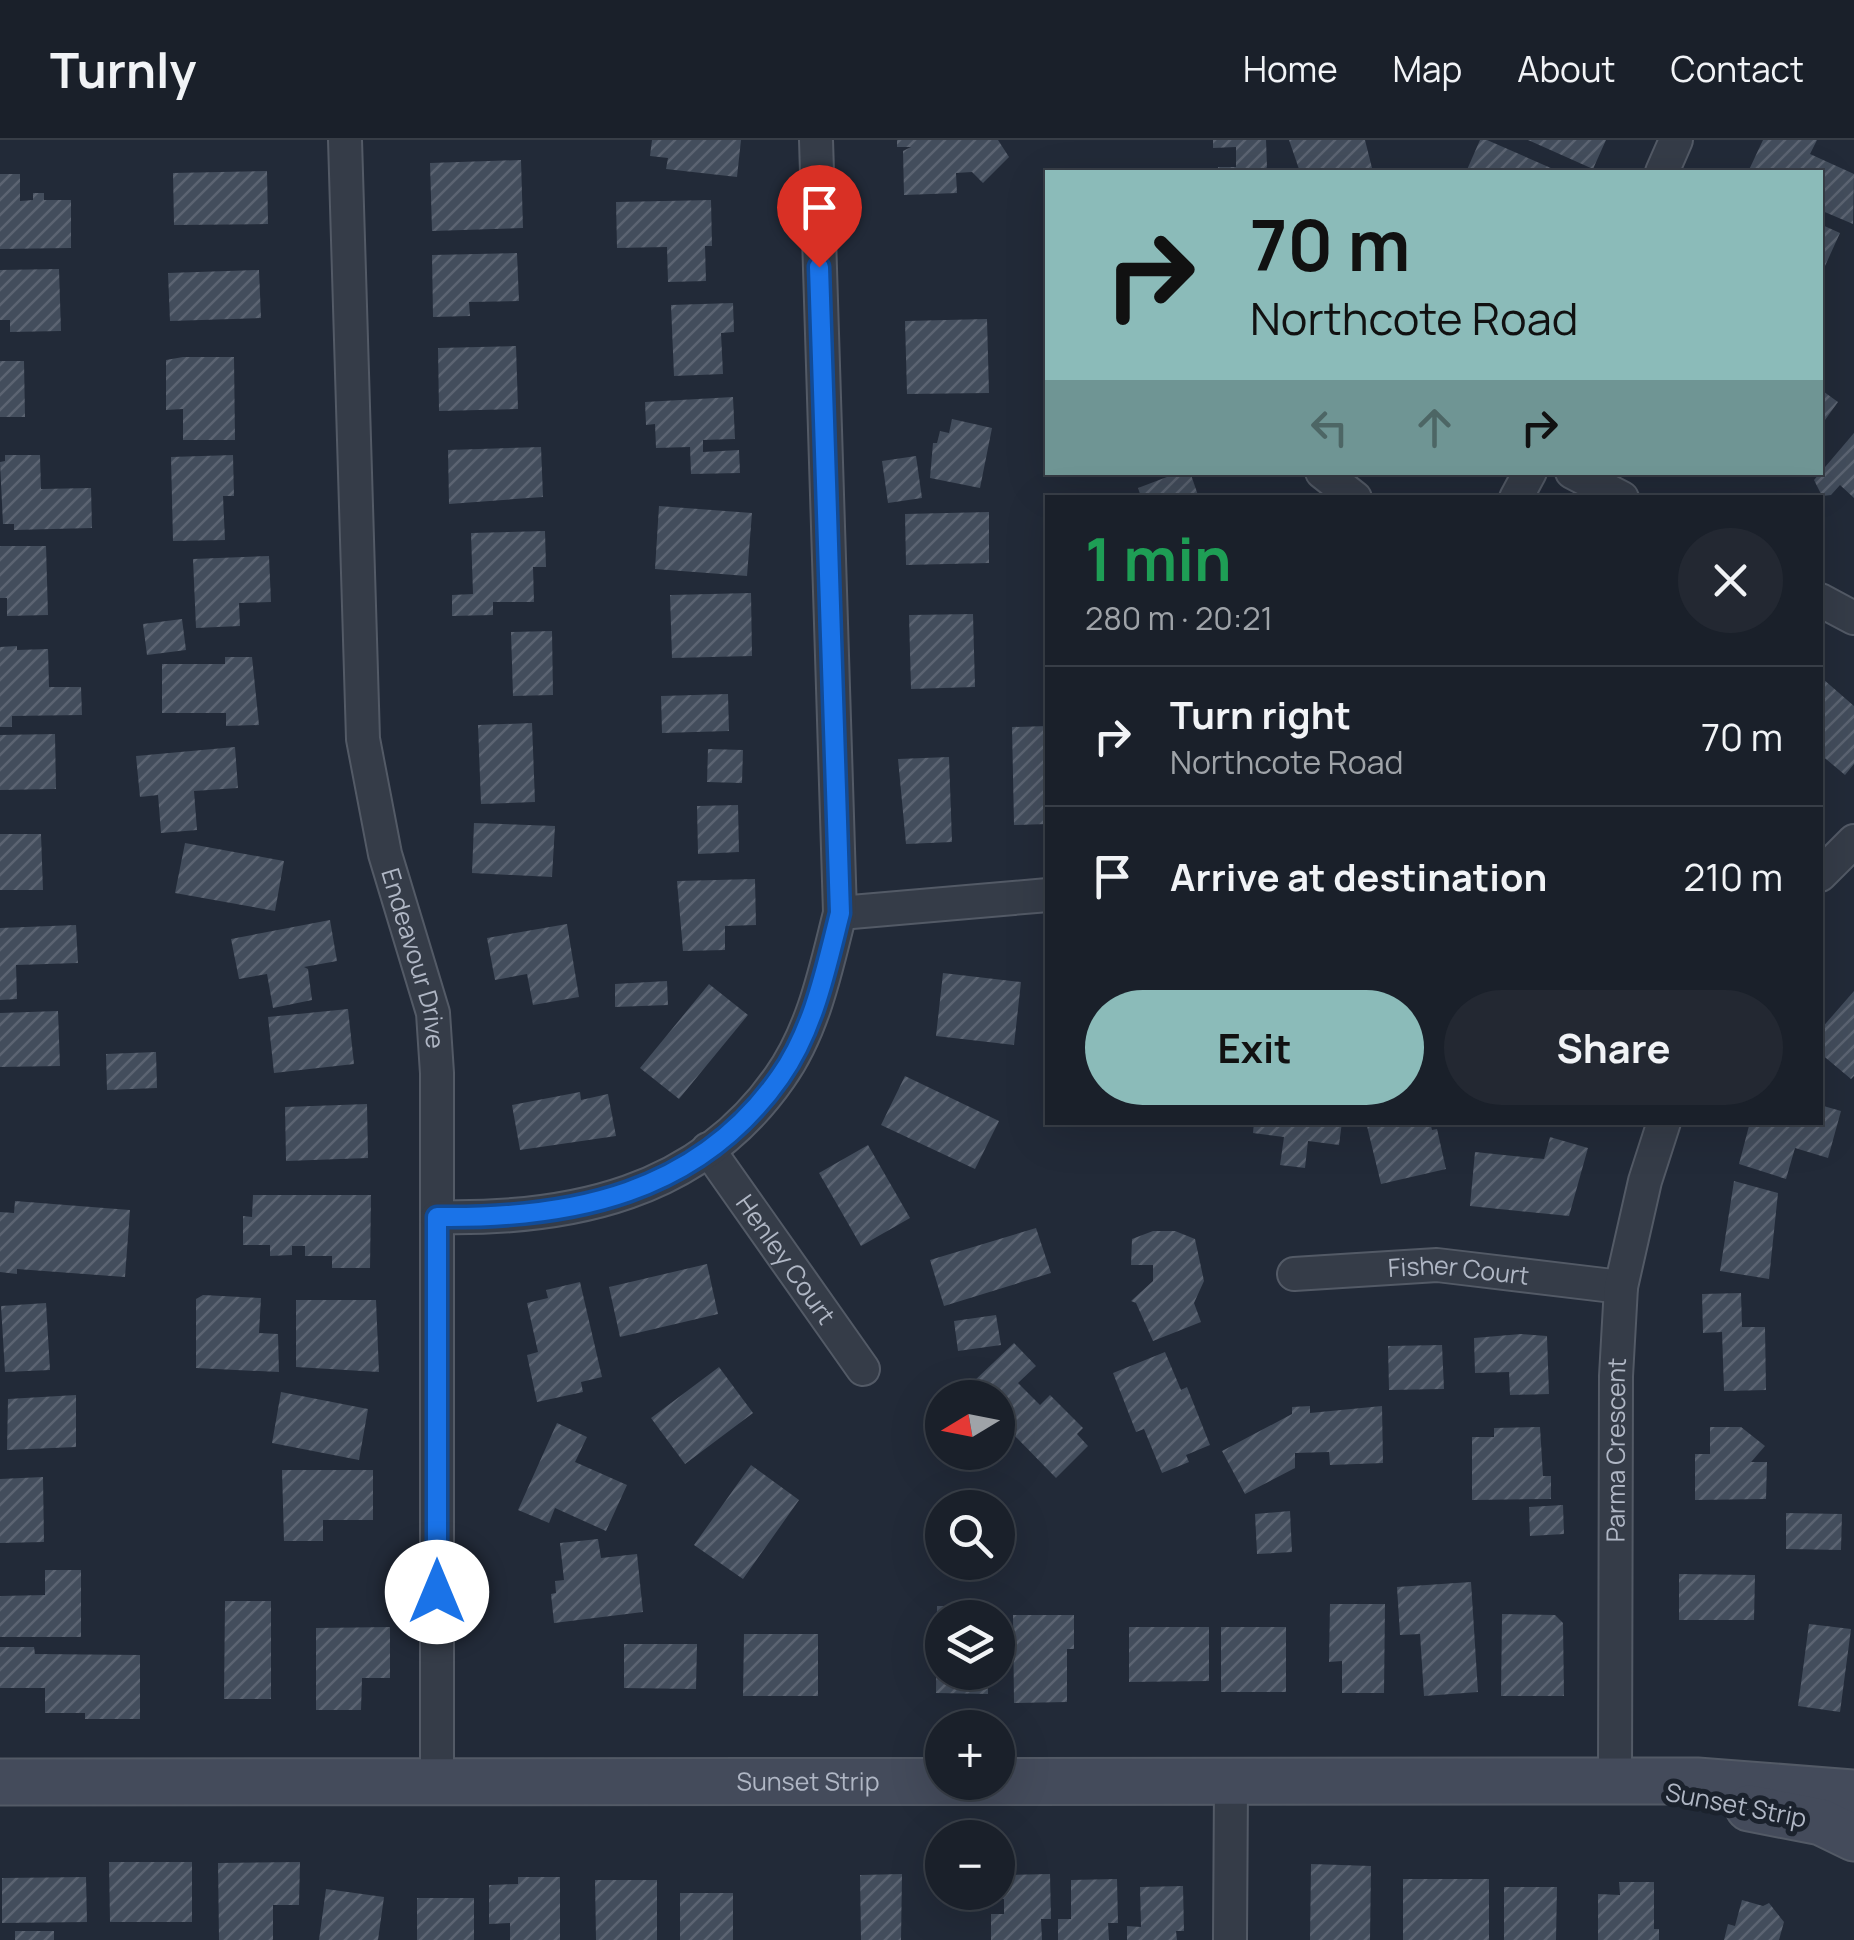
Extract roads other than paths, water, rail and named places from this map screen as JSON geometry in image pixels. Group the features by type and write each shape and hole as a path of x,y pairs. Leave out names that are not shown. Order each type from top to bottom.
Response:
{"street":[{"name":"Endeavour Drive","path":"345,140 363,739 385,854 433,1013 437,1780"},
{"path":"437,1217 491,1218 576,1209 643,1189 708,1149 744,1120 782,1076 812,1014 840,913 816,140"},
{"path":"1663,170 1676,140"},
{"path":"1326,475 1351,495"},
{"path":"1578,475 1616,495"},
{"path":"1823,602 1854,618"},
{"path":"1823,872 1854,841"},
{"path":"840,913 1045,894"},
{"name":"Parma Crescent","path":"1615,1782 1616,1376 1621,1287 1645,1181 1663,1125"},
{"name":"Henley Court","path":"708,1149 863,1369"},
{"name":"Fisher Court","path":"1294,1274 1438,1265 1621,1287"},
{"name":"Sunset Strip","path":"0,1782 1697,1781 1854,1793"},
{"name":"Sunset Strip","path":"1615,1782 1821,1822 1854,1838"},
{"path":"1230,1784 1230,1940"}]}
